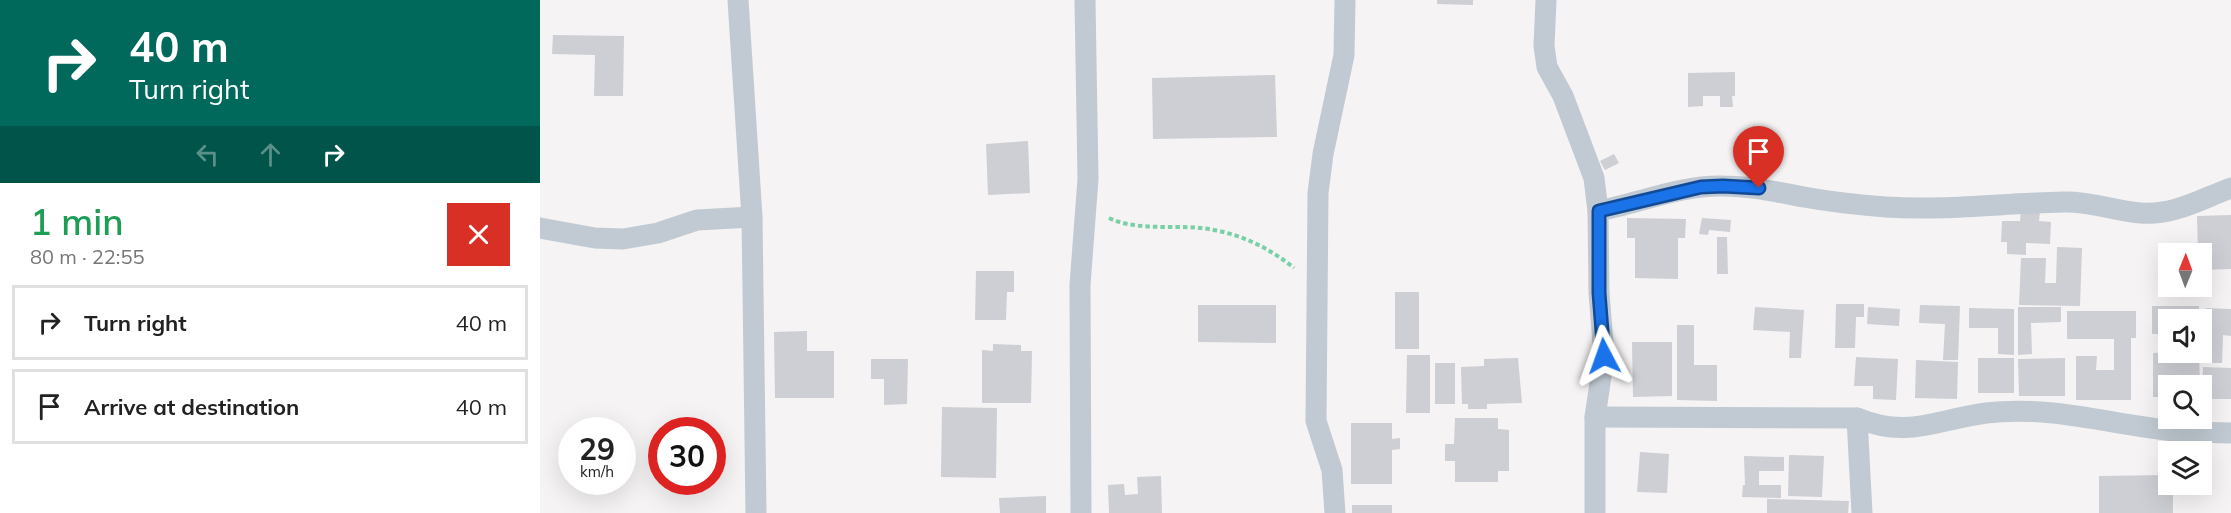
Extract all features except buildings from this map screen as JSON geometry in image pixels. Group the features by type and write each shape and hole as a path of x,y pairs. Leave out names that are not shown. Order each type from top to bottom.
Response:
{"street":[{"path":"738,0 752,217 756,513"},
{"path":"1081,513 1080,285 1087,193 1084,0"},
{"path":"1335,513 1332,470 1316,421 1318,194 1323,154 1344,55 1346,0"},
{"path":"1546,0 1544,45 1546,67 1563,96 1594,178 1599,211 1599,293 1604,356 1595,417 1595,513"},
{"path":"1599,211 1701,187 1723,186 1759,188 1806,198 1887,207 1935,208 2066,201 2120,211 2157,213 2172,211 2231,188"},
{"path":"540,228 595,238 623,239 658,233 697,220 752,217"},
{"path":"1595,417 1857,417 1876,426 1893,428 1929,425 1987,413 2036,412 2081,415 2177,432 2231,433"},
{"path":"1857,417 1862,513"}],"path":[{"path":"1087,193 1096,209 1105,216 1120,222 1172,228 1202,228 1248,240 1267,248 1302,273 1316,292"}],"route":[{"path":"1604,356 1599,293 1599,211 1701,187 1759,188"}]}
